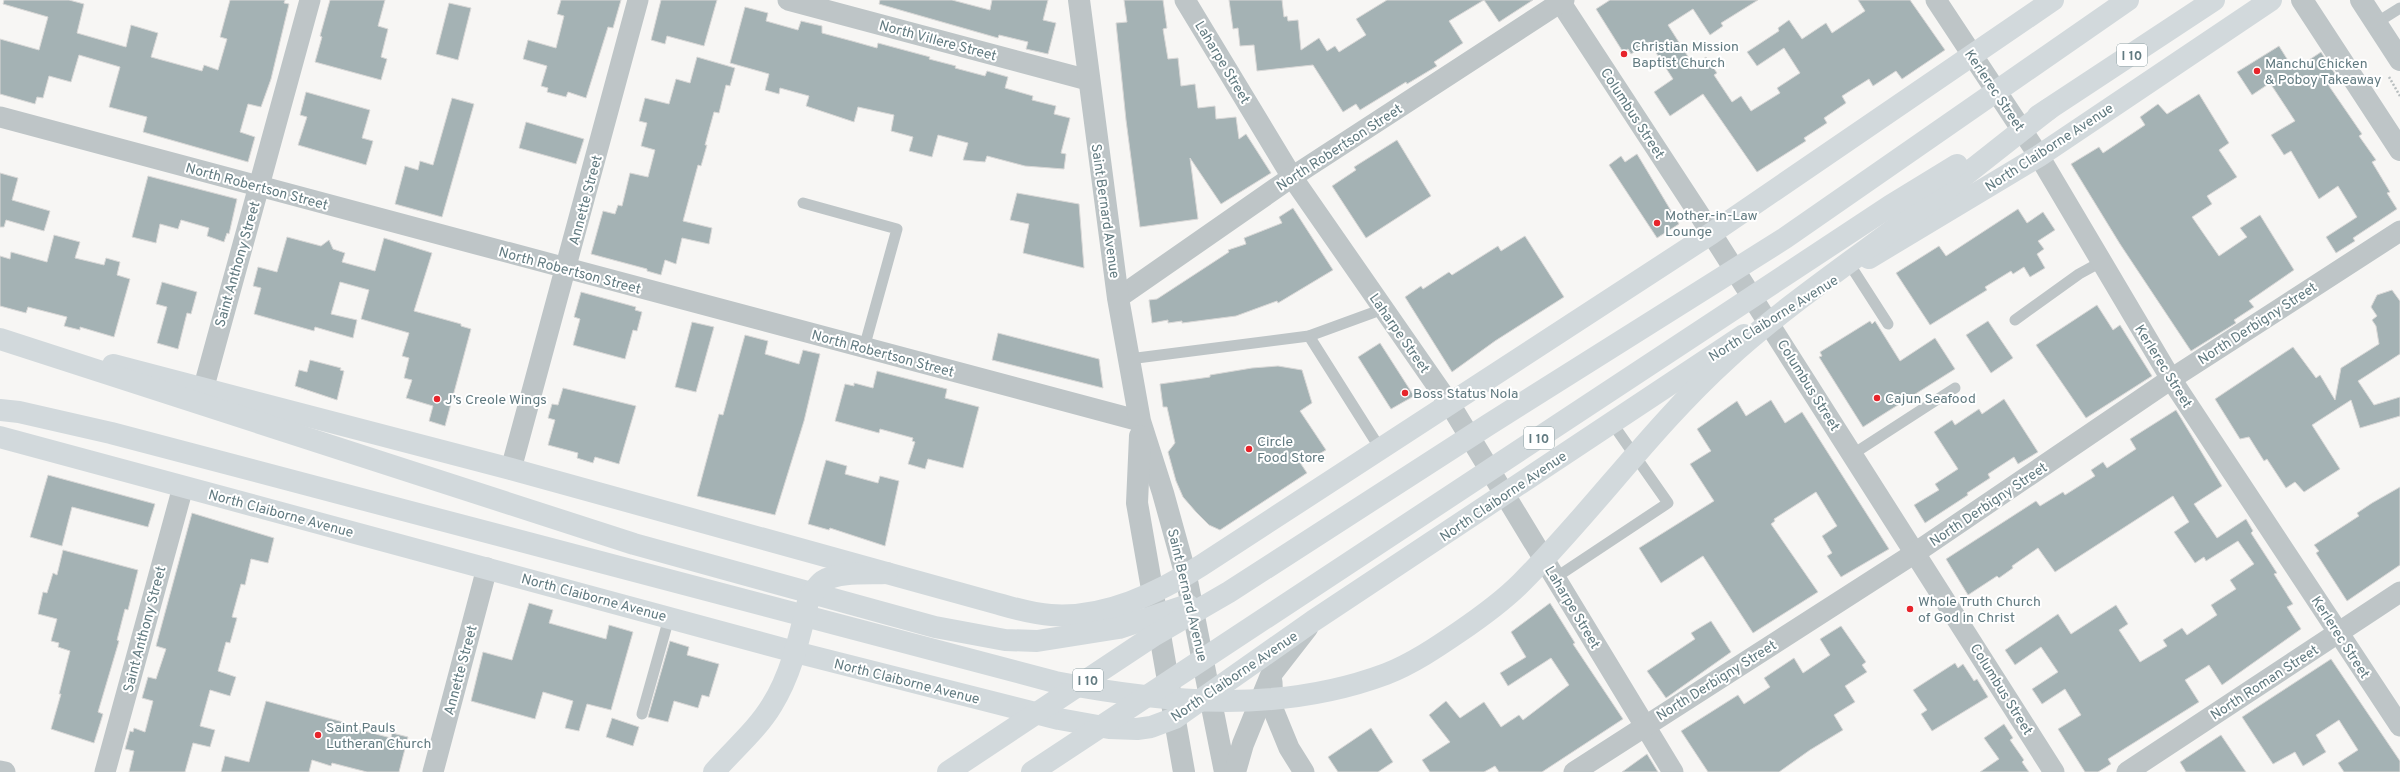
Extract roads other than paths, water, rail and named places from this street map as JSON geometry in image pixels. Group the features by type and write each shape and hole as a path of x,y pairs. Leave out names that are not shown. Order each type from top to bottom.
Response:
{"main road":[{"path":"0,335 203,390 511,469 1002,605 1051,615 1072,615 1111,608 1152,593 1186,576 1450,406 1712,234 2053,0"},
{"name":"I 10","path":"1032,772 1890,206 2049,109 2214,0"},
{"name":"North Claiborne Avenue","path":"0,437 795,652 1059,719 1102,727 1137,729 1151,727 1175,718 1211,694 1312,621 1505,495 1767,320 2038,156 2271,0"},
{"name":"I 10","path":"948,772 1153,636 1229,592 1488,425 1785,238 2125,3"},
{"path":"0,410 19,412 111,433 1056,682 1138,696 1188,700 1246,701 1301,697 1349,686 1388,673 1446,641 1497,604 1519,586 1548,556 1657,430 1726,359 1836,270 1904,222 2049,109"},
{"path":"0,339 634,544 935,626 1006,640 1037,641 1119,628 1229,592"},
{"path":"714,772 753,730 772,706 784,684 795,652 809,598 823,581 836,576 887,573"}],"street":[{"name":"Saint Anthony Street","path":"203,390 310,0"},
{"name":"Annette Street","path":"511,469 638,0"},
{"name":"North Villere Street","path":"788,0 1088,80"},
{"name":"Saint Bernard Avenue","path":"1079,0 1088,80 1118,298 1140,421 1163,493 1186,576 1211,694 1225,772"},
{"name":"Laharpe Street","path":"1185,0 1292,177 1450,406 1673,772"},
{"name":"Kerlerec Street","path":"1936,0 2038,156 2171,379 2400,726"},
{"path":"2302,0 2400,150"},
{"path":"2361,0 2400,60"},
{"name":"North Robertson Street","path":"1118,298 1292,177 1561,1"},
{"name":"Columbus Street","path":"1561,1 1853,454 2054,772"},
{"name":"North Robertson Street","path":"0,116 566,269 1140,421"},
{"name":"North Derbigny Street","path":"1574,772 1915,553 2171,379 2400,231"},
{"name":"Saint Bernard Avenue","path":"1140,421 1137,503 1184,772"},
{"name":"Saint Anthony Street","path":"105,772 183,487"},
{"name":"Annette Street","path":"433,772 487,568"},
{"name":"North Roman Street","path":"2127,772 2400,592"},
{"path":"1235,772 1243,744 1272,673 1312,621"},
{"path":"1272,673 1273,709 1289,748 1304,772"},
{"path":"0,771 5,772"}],"lane":[{"path":"2376,23 2400,8"},
{"path":"803,203 897,229 864,348"},
{"path":"2015,320 2079,274 2102,262"},
{"path":"1852,268 1888,324"},
{"path":"1129,359 1309,336 1383,308"},
{"path":"1309,336 1381,450"},
{"path":"1853,454 1955,388"},
{"path":"1555,578 1668,503 1612,423"},
{"path":"642,714 669,618"}],"place":[{"name":"Christian Mission Baptist Church","path":"1624,54"},
{"name":"Manchu Chicken & Poboy Takeaway","path":"2257,71"},
{"name":"Mother-in-Law Lounge","path":"1657,223"},
{"name":"Boss Status Nola","path":"1405,393"},
{"name":"Cajun Seafood","path":"1877,398"},
{"name":"J’s Creole Wings","path":"437,399"},
{"name":"Circle Food Store","path":"1249,449"},
{"name":"Whole Truth Church of God in Christ","path":"1910,609"},
{"name":"Saint Pauls Lutheran Church","path":"318,735"}]}
